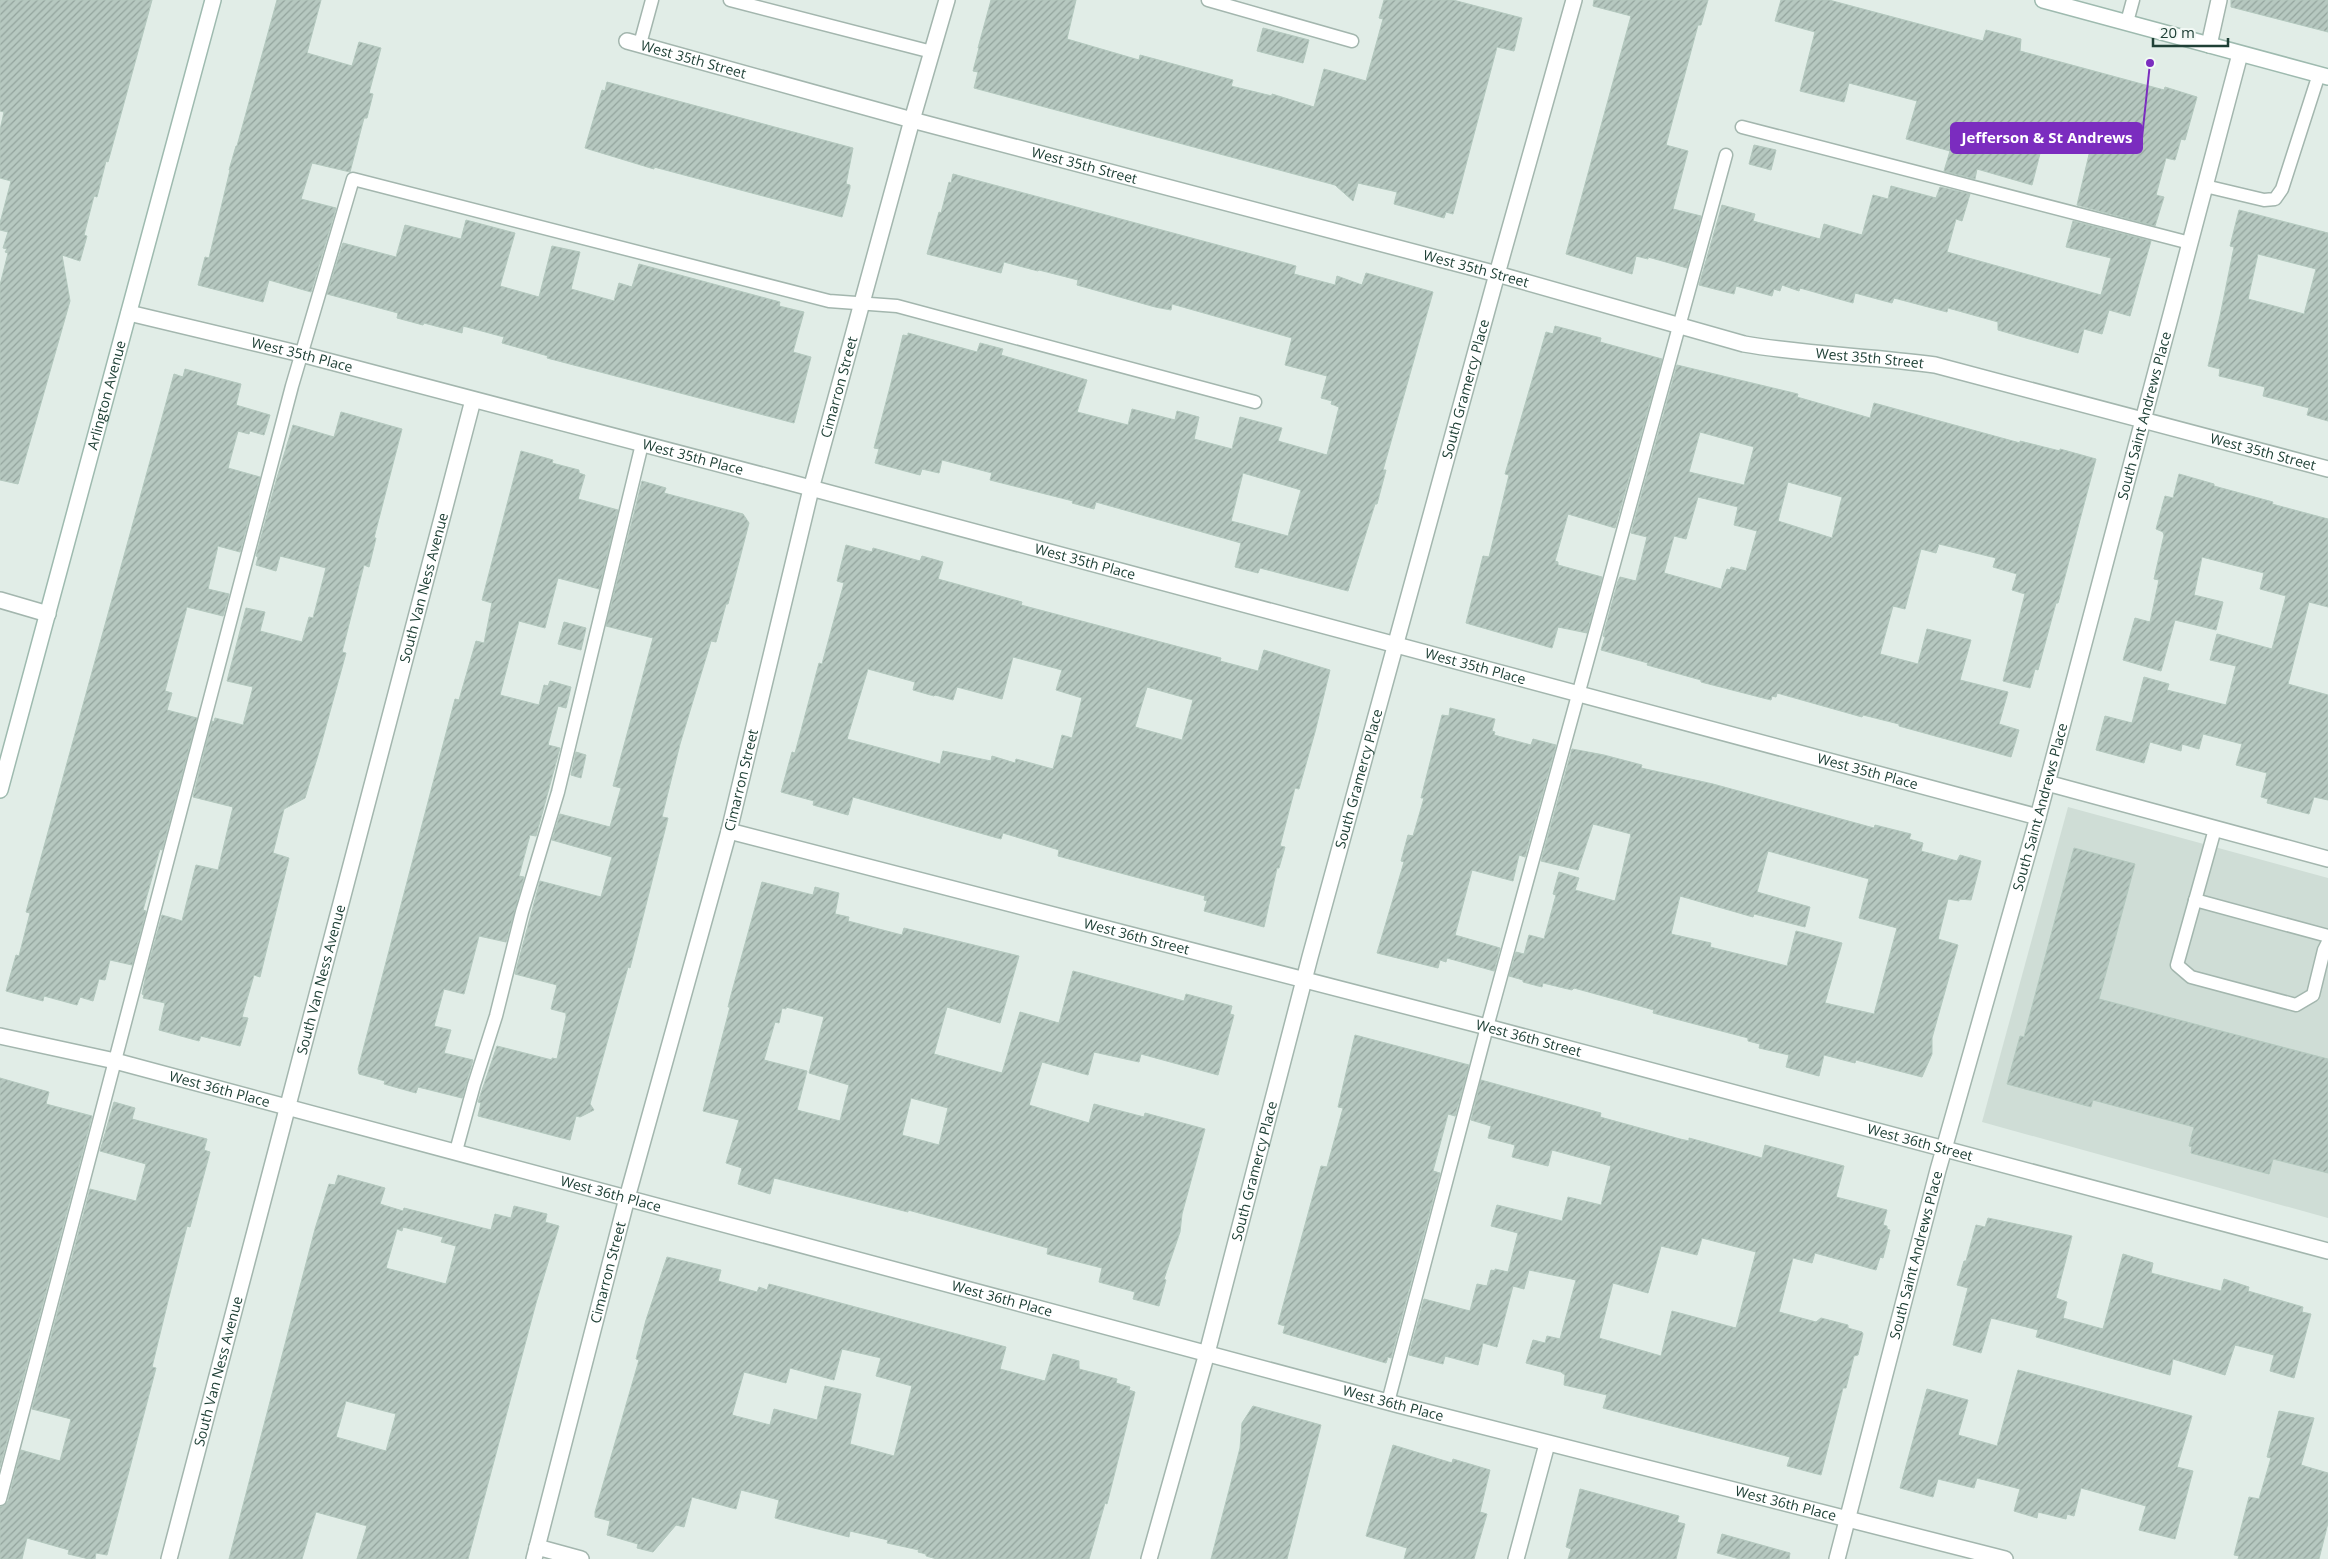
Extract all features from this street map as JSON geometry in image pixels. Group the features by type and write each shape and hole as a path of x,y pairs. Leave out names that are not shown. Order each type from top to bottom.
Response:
{"street":[{"name":"Arlington Avenue","path":"0,790 213,0"},
{"name":"Cimarron Street","path":"536,1553 627,1198 729,831 811,489 912,120 947,0"},
{"name":"South Gramercy Place","path":"1149,1559 1207,1353 1304,980 1496,274 1574,0"},
{"path":"2043,0 2323,76"},
{"path":"2209,45 2219,0"},
{"name":"West 35th Street","path":"633,43 912,120 1496,274 1744,344 1780,350 1890,359 1935,365 2328,469"},
{"name":"South Saint Andrews Place","path":"1837,1559 1944,1148 2038,817 2240,54"},
{"name":"West 35th Place","path":"129,313 301,354 642,444 2038,817"},
{"name":"South Van Ness Avenue","path":"169,1559 472,400"},
{"path":"0,600 48,614"},
{"path":"2047,783 2328,859"},
{"name":"West 36th Street","path":"729,831 1487,1027 2328,1251"},
{"name":"West 36th Place","path":"0,1036 115,1061 286,1106 1547,1444 1848,1517 1964,1554 2005,1559"},
{"path":"1516,1559 1547,1444"},
{"path":"536,1553 581,1559"}],"lane":[{"path":"633,43 652,0"},
{"path":"730,0 932,52"},
{"path":"1208,0 1352,41"},
{"path":"2127,22 2133,0"},
{"path":"2205,186 2264,200 2275,199 2282,189 2323,76"},
{"path":"1742,127 2190,244"},
{"path":"1388,1402 1487,1027 1726,155"},
{"path":"0,1499 301,354 353,179 828,301 897,306 1255,402"},
{"path":"456,1151 496,1016 522,912 558,792 642,444"},
{"path":"2215,829 2177,965 2192,978 2296,1005 2313,995 2324,950 2328,942"},
{"path":"2195,900 2328,936"}],"shaded area":[{"path":"2068,807 2328,878 2328,1218 1982,1122"}],"building":[{"path":"0,0 152,0 108,162 106,161 97,197 94,196 84,235 87,236 80,261 62,255 70,301 18,484 0,480 0,285 8,253 5,252 7,249 3,248 8,232 0,230 0,223 11,181 0,178 0,130 4,112 0,111"},
{"path":"277,0 321,0 307,53 352,66 359,42 381,48 369,93 373,94 367,118 364,118 350,172 312,163 301,199 336,208 311,292 269,280 263,302 198,285 205,257 209,258 229,170"},
{"path":"991,0 1076,0 1067,39 1139,60 1140,55 1233,80 1231,86 1272,96 1272,94 1314,107 1324,69 1366,81 1383,19 1379,18 1384,0 1453,0 1522,18 1514,51 1497,47 1453,214 1446,212 1444,218 1394,204 1397,192 1358,183 1353,201 1335,185 974,88 978,72 973,71"},
{"path":"1594,0 1708,0 1701,25 1698,25 1666,145 1688,151 1673,209 1701,216 1687,268 1648,257 1648,259 1636,256 1632,274 1566,254 1631,16 1593,6"},
{"path":"1781,0 1829,0 1983,41 1986,30 2021,39 2020,51 2164,90 2165,87 2197,97 2185,140 2181,139 2175,160 2166,158 2156,195 2164,197 2155,226 2077,205 2091,146 2045,134 2032,185 1977,169 1975,179 1944,171 1950,151 1906,139 1917,101 1849,83 1844,102 1800,91 1815,32 1775,21"},
{"path":"2231,0 2328,0 2328,32 2231,7"},
{"path":"1263,28 1309,40 1303,63 1257,51"},
{"path":"607,82 853,148 846,184 850,185 850,188 842,217 654,167 654,169 585,148 602,90 605,91"},
{"path":"1754,145 1776,150 1771,170 1749,164"},
{"path":"953,174 1296,266 1294,274 1335,285 1337,276 1362,285 1366,273 1433,292 1383,470 1386,470 1377,504 1375,504 1348,591 1260,568 1258,573 1235,567 1241,543 1096,502 1094,509 1072,503 1073,501 990,480 992,473 942,460 939,473 922,469 920,475 875,463 879,449 874,448 903,335 908,336 908,333 977,352 980,343 1003,349 1001,355 1087,380 1077,412 1128,425 1132,409 1175,420 1177,411 1199,417 1194,439 1232,449 1240,417 1282,428 1278,441 1327,455 1339,407 1331,404 1332,401 1321,398 1327,376 1285,365 1292,338 1172,304 1171,310 1155,307 1077,285 1078,280 1039,270 1004,262 1001,273 927,254 949,182 951,183","holes":["1243,473 1301,490 1288,536 1231,521"]},
{"path":"1891,186 1936,198 1940,187 1970,194 1962,221 1956,219 1947,252 2101,295 2111,258 2066,247 2073,221 2151,241 2130,316 2109,310 2102,334 2084,329 2078,353 1998,330 1998,322 1948,308 1947,312 1894,298 1892,303 1855,293 1853,303 1800,288 1799,291 1782,285 1780,291 1774,289 1772,296 1736,286 1734,294 1699,285 1722,205 1755,214 1753,221 1820,239 1824,224 1862,235 1873,195 1888,199"},
{"path":"2239,210 2328,233 2328,421 2307,415 2309,408 2263,396 2265,387 2219,376 2220,369 2208,366 2234,247 2230,246","holes":["2258,254 2316,269 2304,314 2248,299"]},
{"path":"466,220 515,233 500,286 539,297 552,246 580,252 571,289 614,301 619,283 632,287 639,264 780,302 779,306 804,312 793,352 811,357 794,423 547,358 548,356 502,343 504,337 463,326 462,333 424,323 423,325 397,318 398,313 327,294 343,243 396,257 405,225 461,239"},
{"path":"1555,326 1601,338 1600,342 1662,359 1615,528 1568,514 1555,561 1558,562 1558,565 1602,577 1587,633 1558,627 1552,648 1466,623 1483,556 1489,557 1509,475 1505,474 1546,332 1553,334"},
{"path":"1677,365 1798,394 1797,397 1870,418 1874,403 2020,443 2020,441 2060,451 2060,449 2096,459 2058,603 2056,603 2038,670 2035,669 2030,688 2003,681 2025,594 2012,590 2017,574 1993,567 1996,558 1939,544 1936,553 1921,549 1905,609 1893,606 1880,654 1918,664 1927,629 1971,640 1960,680 2008,692 1999,724 2019,730 2011,757 1899,726 1899,724 1863,715 1862,717 1777,693 1776,697 1772,696 1771,700 1701,682 1701,680 1647,665 1648,663 1601,650 1605,637 1603,636 1620,577 1636,581 1647,537 1631,533","holes":["1700,432 1754,447 1744,485 1689,472","1788,482 1842,497 1832,538 1778,521","1698,497 1738,507 1734,525 1757,531 1746,571 1731,567 1730,570 1727,569 1721,589 1664,573 1674,536 1686,539"]},
{"path":"185,369 241,384 236,405 270,415 264,435 250,431 249,434 238,431 228,468 260,477 240,552 218,546 208,589 229,594 223,616 187,607 165,691 172,693 167,710 197,718 162,850 160,849 143,910 146,911 132,965 110,960 105,980 99,979 93,1001 80,997 77,1005 44,996 43,1001 6,991 16,955 19,956 30,913 26,912 174,374 183,377"},
{"path":"341,412 402,429 374,538 376,538 369,567 364,565 342,652 346,653 305,798 284,809 273,853 289,858 260,977 254,975 242,1017 248,1018 240,1046 201,1036 199,1041 159,1030 165,1003 143,998 144,995 142,994 147,970 162,915 182,921 196,865 218,870 233,807 193,797 212,721 214,722 215,718 243,725 253,687 227,681 246,608 265,612 260,631 302,642 309,617 313,618 326,568 280,556 276,571 256,565 258,557 256,556 293,425 334,437"},
{"path":"521,451 553,460 552,463 579,470 579,473 585,475 578,499 618,510 599,589 558,578 545,628 519,621 500,695 539,705 544,685 548,686 550,681 571,687 566,708 558,706 548,745 560,748 536,836 530,835 519,876 524,877 506,942 479,936 464,994 444,989 434,1026 451,1030 444,1053 473,1060 462,1098 418,1087 416,1093 384,1084 385,1081 359,1074 358,1069 455,699 459,700 476,641 484,643 492,603 482,600"},
{"path":"2179,474 2214,484 2214,486 2273,502 2272,504 2328,519 2328,607 2309,602 2288,684 2328,695 2328,800 2314,797 2309,814 2267,803 2268,799 2261,797 2267,773 2236,765 2242,744 2203,734 2199,749 2182,744 2181,751 2150,742 2144,763 2096,750 2105,716 2132,723 2144,677 2169,684 2167,690 2226,705 2236,666 2210,660 2217,634 2272,649 2286,596 2260,589 2264,573 2202,557 2194,595 2223,602 2216,630 2175,620 2161,671 2123,660 2135,618 2150,622 2159,580 2154,579 2164,535 2163,532 2156,529 2165,496 2173,498"},
{"path":"642,481 666,488 664,493 743,514 749,523 728,604 726,604 716,642 711,641 680,744 662,817 668,818 630,968 628,967 590,1104 594,1110 580,1117 576,1116 570,1140 478,1116 481,1103 478,1102 497,1046 552,1060 552,1058 557,1059 566,1013 551,1009 557,985 515,974 540,881 601,897 612,857 552,840 560,814 610,827 621,788 613,786 653,638 606,626"},
{"path":"846,545 872,552 873,548 920,561 922,556 943,562 938,579 1022,602 1021,605 1221,658 1220,661 1258,671 1264,650 1330,670 1299,789 1295,788 1280,846 1285,847 1279,868 1277,868 1264,927 1204,911 1207,901 1204,900 1205,896 1058,856 1059,850 1003,833 1001,839 853,797 848,815 813,805 814,801 781,792 792,752 795,753 819,663 822,664 844,583 837,581","holes":["1013,657 1062,670 1056,690 1082,698 1072,738 1062,735 1053,769 1016,759 1015,763 992,756 991,761 943,751 940,764 847,739 868,669 915,682 913,690 934,696 953,700 957,687 1002,699","1147,687 1193,700 1182,740 1135,727"]},
{"path":"564,622 586,628 581,650 558,644"},
{"path":"1450,708 1495,719 1492,731 1495,732 1494,735 1531,745 1533,739 1556,745 1525,857 1519,855 1513,881 1472,870 1455,935 1500,948 1494,971 1447,958 1446,962 1440,960 1438,968 1377,953 1404,862 1401,861 1408,835 1413,836 1424,798 1421,798 1442,715 1449,716"},
{"path":"1572,749 1604,755 1642,765 1641,768 1713,784 1874,828 1875,825 1911,834 1909,839 1923,843 1921,851 1957,861 1960,855 1981,861 1971,900 1959,899 1959,901 1948,899 1938,939 1958,945 1932,1038 1932,1054 1922,1077 1856,1060 1855,1063 1824,1055 1819,1076 1786,1067 1789,1055 1759,1048 1760,1044 1748,1041 1748,1038 1653,1013 1654,1010 1574,988 1572,990 1543,983 1542,987 1509,976 1516,952 1524,954 1529,935 1544,939 1556,895 1553,894 1559,872 1579,878 1575,890 1615,901 1631,834 1593,824 1578,870 1541,861","holes":["1768,851 1869,879 1859,918 1897,928 1874,1014 1825,1003 1842,943 1796,931 1787,966 1710,947 1711,943 1671,934 1680,896 1753,917 1754,914 1805,927 1810,907 1757,892"]},
{"path":"576,752 586,755 581,778 571,775"},
{"path":"2074,848 2135,864 2099,999 2328,1059 2328,1173 2273,1159 2269,1174 2191,1153 2192,1147 2189,1146 2194,1127 2093,1100 2091,1107 2007,1084 2020,1036 2024,1037"},
{"path":"762,882 813,895 815,887 839,893 835,914 849,917 848,921 902,935 904,928 1019,956 1000,1023 947,1007 934,1054 1002,1073 1020,1012 1059,1023 1073,971 1184,1001 1186,994 1232,1006 1230,1014 1234,1015 1218,1075 1141,1054 1139,1062 1094,1052 1088,1075 1042,1062 1029,1105 1089,1123 1094,1104 1144,1117 1145,1113 1205,1129 1182,1214 1180,1232 1164,1279 1166,1280 1159,1306 1133,1299 1135,1292 1099,1282 1102,1268 1047,1254 1048,1248 908,1210 908,1212 774,1178 770,1194 738,1184 742,1168 726,1163 739,1120 703,1111 730,1007 728,1007","holes":["786,1007 824,1017 809,1073 849,1085 840,1121 797,1110 807,1071 764,1060 775,1022 779,1023 782,1008 786,1009","911,1098 948,1108 939,1145 902,1135"]},
{"path":"1355,1035 1469,1065 1455,1116 1448,1114 1433,1171 1440,1173 1391,1358 1388,1357 1386,1363 1283,1333 1285,1326 1278,1324 1321,1166 1327,1167 1343,1108 1338,1107"},
{"path":"0,1078 49,1092 46,1104 92,1116 0,1467"},
{"path":"1481,1080 1601,1113 1600,1117 1680,1139 1689,1141 1689,1138 1762,1158 1765,1145 1844,1166 1836,1197 1887,1210 1883,1225 1887,1226 1887,1229 1890,1230 1883,1258 1880,1257 1876,1270 1815,1253 1812,1263 1793,1258 1779,1312 1816,1322 1821,1318 1848,1325 1848,1328 1863,1334 1858,1355 1854,1356 1846,1388 1843,1388 1821,1475 1787,1466 1790,1457 1603,1408 1607,1395 1564,1385 1565,1375 1561,1372 1526,1363 1533,1340 1545,1343 1547,1336 1560,1339 1576,1280 1529,1270 1524,1289 1513,1286 1497,1347 1483,1343 1478,1365 1445,1356 1443,1364 1409,1355 1424,1299 1470,1311 1477,1284 1487,1286 1491,1270 1508,1272 1518,1233 1491,1226 1497,1205 1562,1221 1568,1197 1601,1205 1611,1166 1552,1150 1548,1166 1512,1157 1515,1145 1488,1138 1491,1126 1471,1120","holes":["1702,1238 1756,1252 1736,1328 1672,1311 1661,1356 1599,1338 1613,1283 1648,1293 1661,1246 1697,1255"]},
{"path":"114,1102 135,1108 132,1119 207,1139 204,1150 210,1152 190,1227 187,1226 152,1367 156,1368 107,1555 96,1553 95,1559 89,1559 68,1554 69,1550 27,1538 22,1559 0,1559 0,1507 8,1501 21,1450 60,1461 71,1419 32,1409 90,1189 136,1201 146,1164 100,1151"},
{"path":"338,1175 385,1188 380,1204 403,1211 404,1208 491,1230 495,1214 511,1218 514,1206 547,1214 545,1222 559,1226 536,1303 468,1559 357,1559 367,1526 316,1512 302,1559 229,1559 315,1229 329,1184 335,1185","holes":["403,1227 443,1237 441,1242 456,1246 446,1284 386,1268 397,1229 402,1231","346,1401 396,1414 386,1451 336,1437"]},
{"path":"1988,1218 2072,1236 2056,1298 2067,1302 2063,1318 2103,1329 2123,1254 2153,1263 2151,1273 2221,1291 2224,1279 2249,1287 2248,1291 2303,1307 2302,1312 2311,1314 2294,1378 2270,1371 2274,1355 2235,1345 2225,1375 2173,1359 2170,1375 2036,1337 2038,1330 1991,1318 1981,1353 1953,1345 1968,1288 1957,1285 1976,1225 1985,1227"},
{"path":"667,1257 721,1270 718,1281 757,1292 759,1287 767,1290 769,1284 1006,1347 1000,1369 1045,1381 1053,1354 1079,1361 1079,1369 1117,1379 1116,1383 1130,1387 1129,1390 1135,1392 1107,1504 1105,1503 1089,1559 937,1559 918,1552 919,1550 887,1543 888,1540 850,1531 849,1537 775,1518 779,1500 741,1490 736,1509 692,1497 684,1527 676,1525 653,1552 637,1548 638,1544 607,1535 610,1521 595,1517 595,1512 639,1360 636,1359 646,1320","holes":["842,1349 881,1358 876,1376 912,1386 894,1456 850,1444 861,1394 825,1386 817,1420 774,1409 770,1425 732,1415 744,1372 786,1383 790,1368 834,1380"]},
{"path":"2018,1370 2192,1416 2177,1467 2193,1471 2175,1539 2139,1530 2146,1506 2081,1488 2074,1516 2067,1514 2066,1519 2038,1512 2037,1518 2014,1511 2020,1489 1977,1478 1974,1488 1938,1479 1933,1497 1900,1488 1927,1389 1968,1400 1958,1435 1997,1446"},
{"path":"1253,1406 1321,1425 1287,1559 1211,1559 1240,1448 1242,1423"},
{"path":"2279,1411 2314,1418 2301,1465 2328,1473 2328,1523 2319,1559 2238,1559 2239,1556 2234,1555 2249,1497 2259,1499 2271,1458 2267,1457"},
{"path":"1393,1445 1452,1463 1453,1459 1490,1470 1480,1512 1487,1514 1474,1559 1404,1559 1407,1548 1366,1536"},
{"path":"1580,1489 1679,1516 1677,1522 1685,1524 1676,1559 1568,1559 1571,1549 1566,1547"},
{"path":"1722,1534 1790,1553 1789,1559 1740,1559 1717,1553"}],"place":[{"name":"Jefferson & St Andrews","path":"2150,63"}]}
